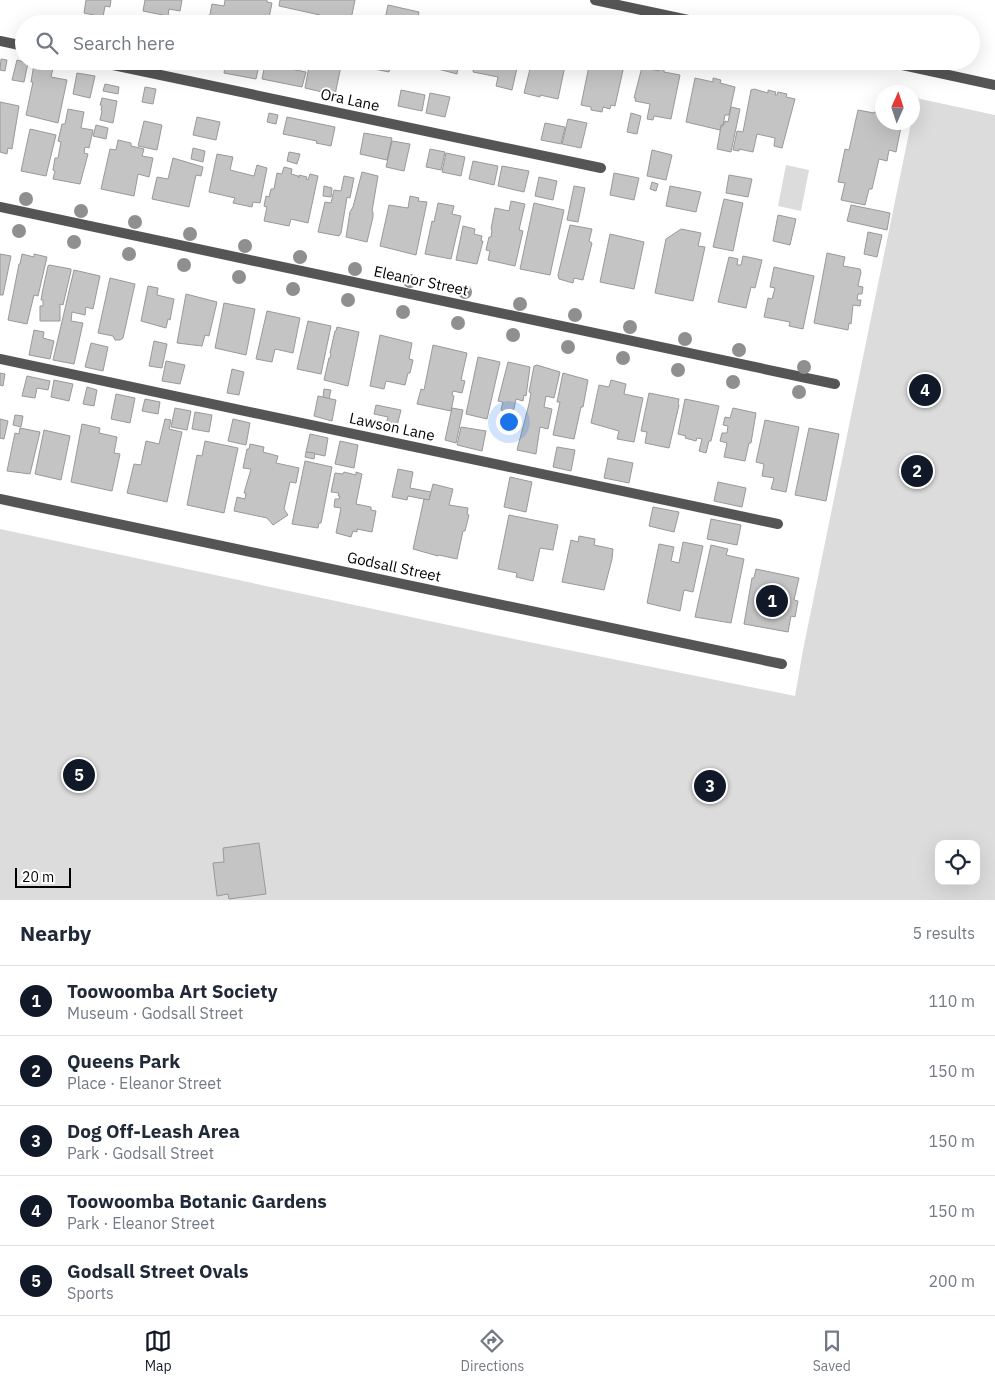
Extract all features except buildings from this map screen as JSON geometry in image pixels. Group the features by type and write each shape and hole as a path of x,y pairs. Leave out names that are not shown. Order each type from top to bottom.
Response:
{"street":[{"path":"595,0 665,15"},
{"path":"646,11 648,0"},
{"path":"0,42 15,44"},
{"name":"Ora Lane","path":"137,70 601,168"},
{"path":"926,70 995,85"},
{"name":"Eleanor Street","path":"0,207 835,384"},
{"name":"Lawson Lane","path":"0,359 778,524"},
{"name":"Godsall Street","path":"0,499 782,664"}],"shaded area":[{"path":"920,99 995,115 995,900 0,900 0,529 495,635 795,696 910,130 920,130"},
{"path":"786,165 809,170 801,211 778,206"}],"place":[{"name":"Toowoomba Botanic Gardens","path":"925,390"},
{"name":"Queens Park","path":"917,471"},
{"name":"Toowoomba Art Society","path":"772,601"},
{"name":"Godsall Street Ovals","path":"79,775"},
{"name":"Dog Off-Leash Area","path":"710,786"}]}
